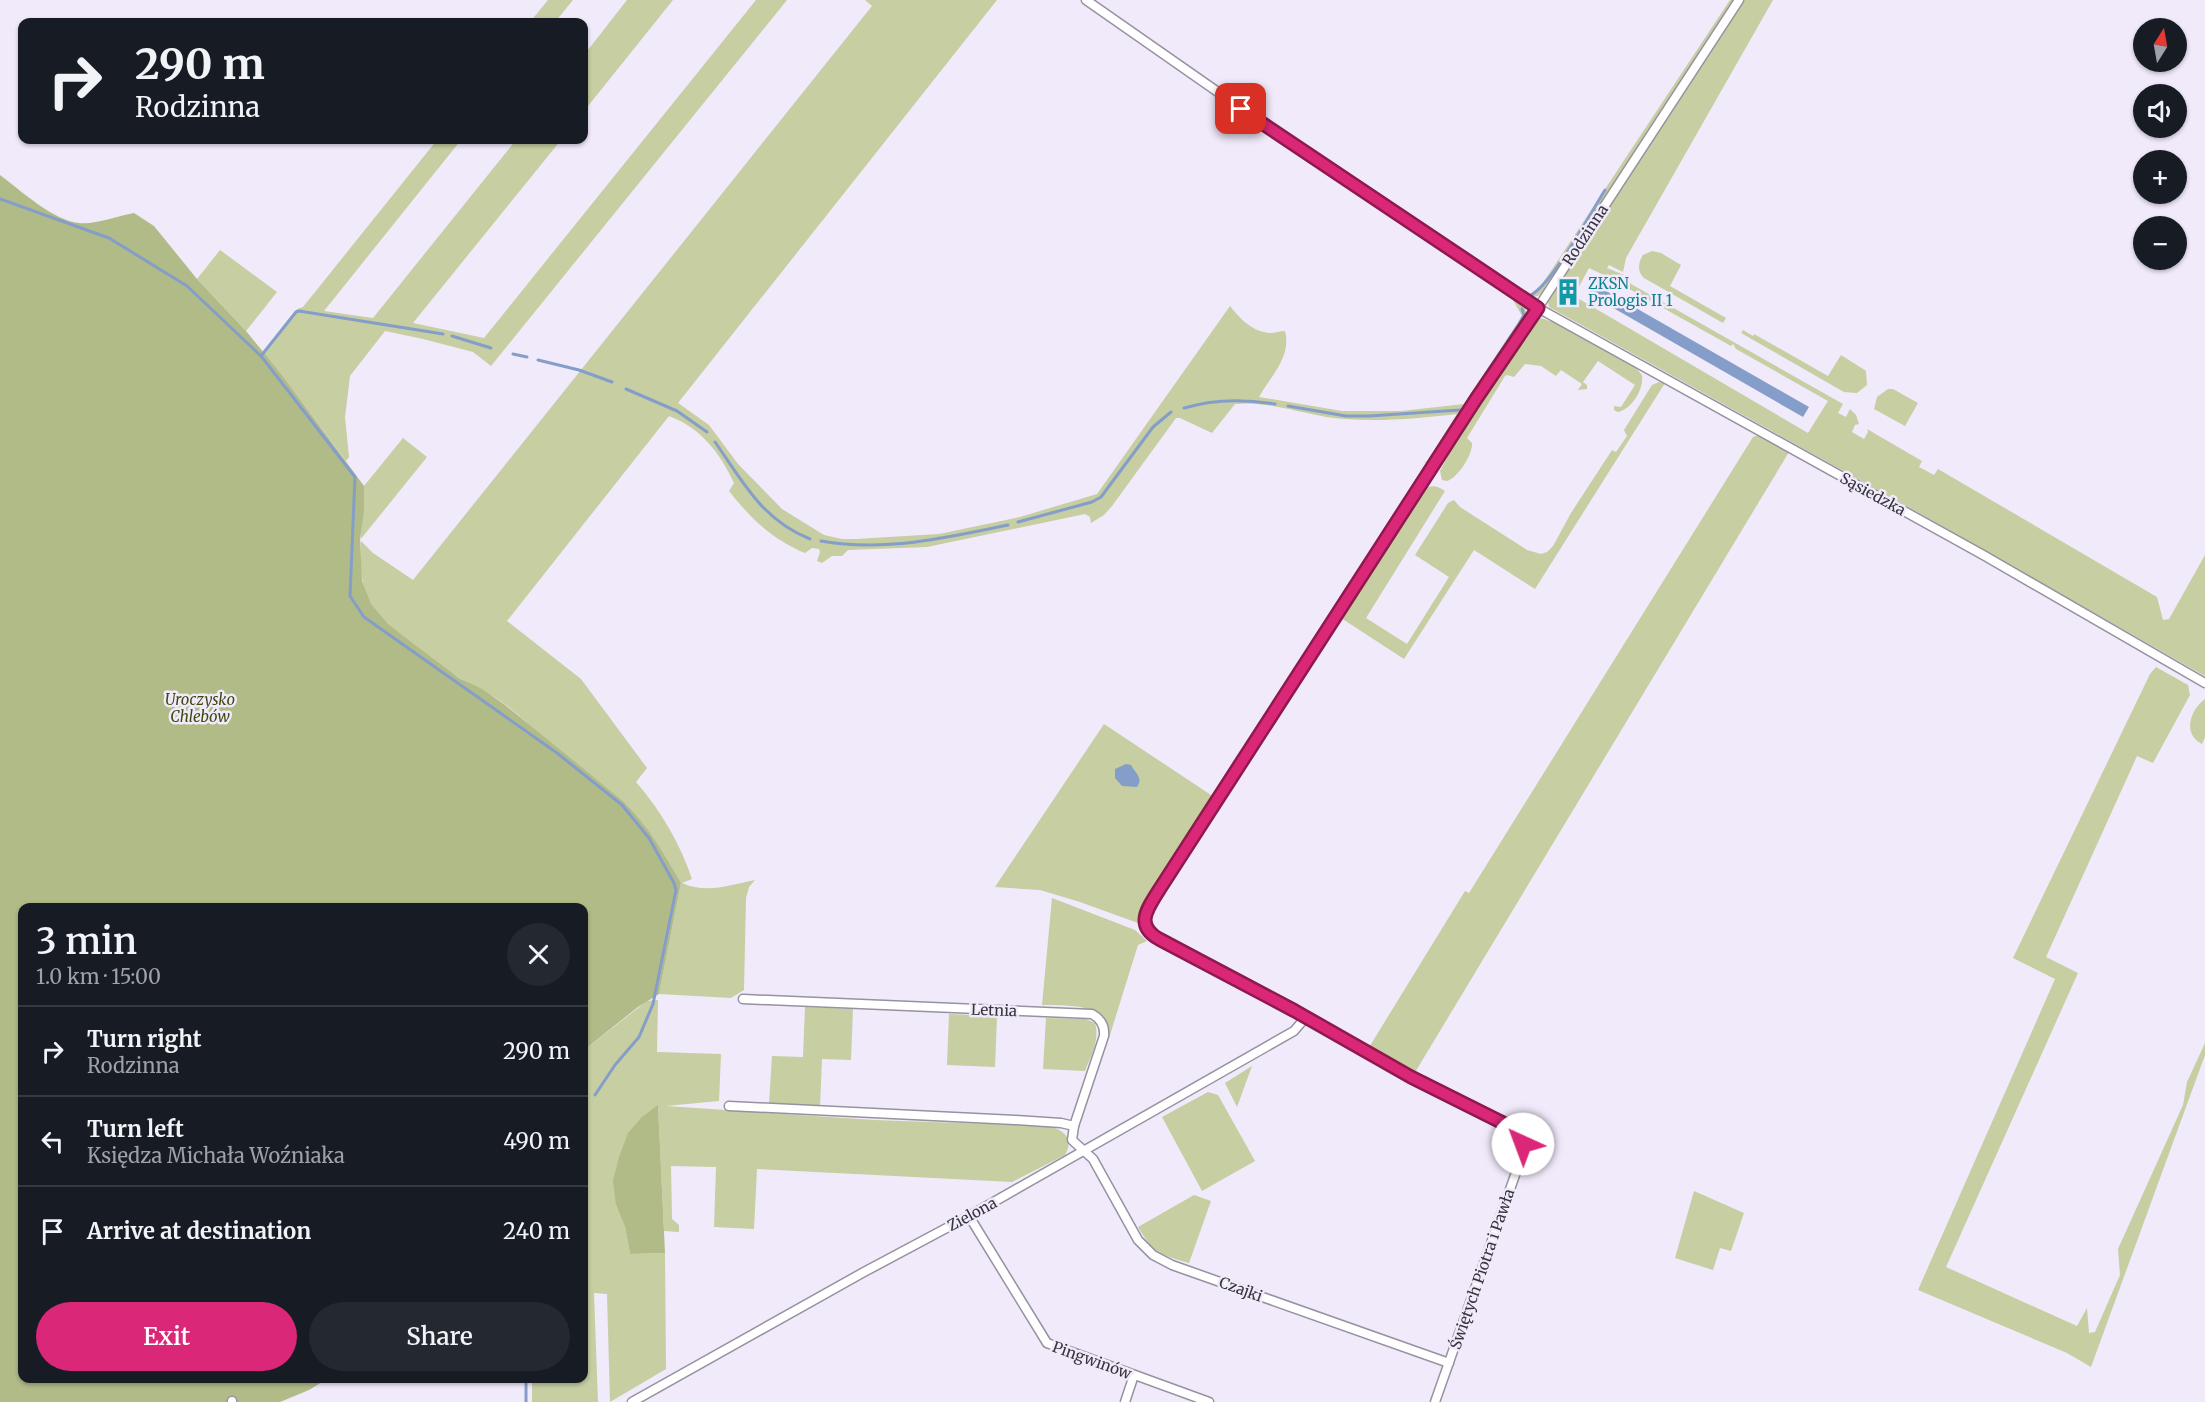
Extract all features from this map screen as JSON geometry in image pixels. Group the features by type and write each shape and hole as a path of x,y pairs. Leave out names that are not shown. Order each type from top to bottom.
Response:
{"street":[{"name":"Sąsiedzka","path":"1086,0 1313,158 1538,308 1985,556 2205,683"},
{"name":"Rodzinna","path":"1306,1017 1159,939 1146,926 1147,911 1470,408 1739,0"},
{"name":"Letnia","path":"743,999 1092,1014 1100,1019 1104,1036 1074,1126"},
{"name":"Świętych Piotra i Pawła","path":"1306,1017 1411,1077 1511,1127 1520,1135 1523,1144 1522,1155 1435,1402"},
{"name":"Zielona","path":"632,1402 1084,1152 1294,1031 1306,1017"},
{"path":"729,1106 1061,1123 1074,1126 1072,1140 1084,1152"},
{"name":"Czajki","path":"1084,1152 1093,1160 1138,1240 1153,1255 1172,1265 1449,1363"},
{"name":"Pingwinów","path":"969,1216 1047,1344 1209,1402"},
{"path":"1125,1402 1134,1375"}],"green space":[{"path":"548,0 573,0 558,18 533,18"},
{"path":"627,0 673,0 588,106 588,50"},
{"path":"756,0 787,0 491,366 473,352 385,331 350,376 345,417 349,457 346,461 285,379 262,353 297,309 303,307 434,144 458,144 324,311 373,318 513,144 558,144 413,323 484,338"},
{"path":"865,0 997,0 678,403 709,425 738,464 782,509 824,535 856,539 939,534 1020,517 1097,494 1230,306 1243,320 1258,330 1270,333 1285,331 1283,358 1259,397 1342,411 1401,411 1464,404 1522,316 1513,300 1517,300 1525,307 1527,315 1437,452 1427,463 1424,462 1427,461 1457,414 1359,420 1332,418 1262,404 1235,404 1212,433 1176,418 1112,506 1104,515 1091,523 1090,517 1085,514 927,547 848,550 842,556 832,556 822,563 817,561 819,549 812,548 805,553 793,548 772,535 754,519 729,491 734,483 716,452 691,427 669,416 507,621 581,679 647,768 636,782 662,816 682,853 692,879 682,883 709,888 755,880 749,887 746,898 744,990 731,998 659,994 681,883 655,840 623,801 512,710 497,698 436,663 387,623 371,604 365,591 360,562 361,541 373,553 413,580 872,6"},
{"path":"1730,0 1734,0 1545,289 1538,296 1529,297 1528,295 1539,289"},
{"path":"1744,0 1773,0 1626,258 1623,272 1609,265 1607,268 1624,275 1631,284 1843,404 1838,413 1846,417 1850,409 1856,415 1859,424 1855,425 1852,432 1864,439 1868,432 1867,429 1922,461 1919,467 1934,475 1938,469 2157,597 2163,620 2169,619 2205,555 2205,676 1912,509 1549,307 1548,302","holes":["1589,268 1731,346 1733,344 1736,349 1828,401 1808,433 1574,296"]},
{"name":"Uroczysko Chlebów","path":"0,175 48,211 69,221 92,223 134,213 154,226 197,279 246,331 285,379 364,486 364,511 360,540 362,581 371,604 388,624 411,642 459,678 482,689 504,704 623,801 648,830 681,883 659,994 638,1007 588,1047 588,903 18,903 18,1383 320,1383 280,1402 0,1402"},
{"path":"220,250 277,292 246,331 197,279"},
{"path":"1652,251 1661,253 1681,265 1670,286 1726,318 1723,323 1644,278 1639,270 1640,261 1643,255"},
{"path":"1541,318 1555,323 1635,367 1642,375 1641,386 1636,398 1623,410 1618,412 1614,410 1614,406 1621,407 1635,385 1598,361 1583,382 1587,385 1587,389 1578,390 1582,384 1561,370 1556,376 1541,366 1525,364 1514,377 1505,376 1467,438 1472,443 1472,448 1464,465 1451,479 1442,480 1440,471 1463,428 1535,322"},
{"path":"1743,330 1828,376 1841,355 1866,371 1867,385 1857,393 1844,392 1741,333"},
{"path":"1659,382 1665,383 1535,589 1474,550 1404,659 1341,618 1423,490 1432,486 1445,491 1366,618 1407,644 1449,577 1415,555 1448,503 1454,500 1460,507 1527,550 1541,554 1547,552 1553,546 1571,513 1612,450 1616,452 1627,436 1624,430 1652,385"},
{"path":"1888,389 1893,389 1918,403 1905,426 1874,409 1877,397"},
{"path":"1759,435 1789,452 1414,1074 1368,1049 1465,891 1469,893 1753,437"},
{"path":"403,438 427,457 361,539 364,486"},
{"path":"2156,667 2188,685 2190,695 2153,763 2137,756 2046,957 2078,973 1946,1267 2077,1326 2087,1308 2089,1333 2095,1332 2120,1275 2118,1249 2183,1105 2187,1082 2205,1043 2205,1055 2091,1367 2067,1353 1918,1290 2055,979 2013,958 2150,674"},
{"path":"2205,699 2205,737 2202,744 2192,734 2190,722 2195,709"},
{"path":"1104,724 1214,797 1145,906 1138,923 1040,890 995,887"},
{"path":"1052,898 1135,930 1147,941 1138,945 1109,1038 1104,1021 1091,1010 1075,1006 1042,1005"},
{"path":"658,1000 657,1052 721,1054 719,1101 666,1106 874,1120 1047,1126 1058,1129 1066,1135 1068,1149 1065,1155 1012,1182 757,1169 754,1229 714,1227 716,1167 671,1166 672,1219 679,1225 679,1232 664,1231 658,1106 616,1205 625,1227 630,1254 665,1253 666,1369 610,1402 607,1294 594,1293 598,1402 532,1402 532,1383 588,1383 588,1047 647,1001"},
{"path":"805,1007 853,1009 851,1060 822,1059 820,1107 769,1104 772,1056 803,1057"},
{"path":"949,1014 997,1016 995,1067 947,1065"},
{"path":"1046,1018 1086,1019 1095,1023 1096,1042 1085,1071 1043,1069"},
{"path":"1252,1066 1237,1107 1225,1083"},
{"path":"1208,1092 1218,1095 1255,1161 1202,1191 1162,1117"},
{"path":"658,1105 665,1253 630,1254 625,1227 616,1205 613,1181 628,1133 642,1117"},
{"path":"1694,1191 1744,1213 1731,1251 1720,1248 1713,1270 1675,1258"},
{"path":"1194,1195 1211,1201 1189,1263 1158,1252 1148,1243 1138,1227"}],"water":[{"path":"1594,284 1809,407 1803,417 1589,294"},
{"path":"1126,764 1131,765 1138,776 1140,781 1137,787 1122,786 1115,778 1115,769"}],"waterway":[{"path":"1531,295 1550,277 1560,263 1605,190"},
{"path":"0,199 109,238 187,286 261,356 355,477 350,596 364,617 557,753 622,805 649,838 676,890 653,1004 639,1037 615,1065 595,1095"},
{"path":"1462,410 1519,324 1524,315 1522,309"},
{"path":"261,356 299,311 443,334"},
{"path":"452,336 491,348"},
{"path":"513,354 527,357"},
{"path":"538,360 579,370 612,382"},
{"path":"626,389 677,411 707,432"},
{"path":"1184,408 1230,401 1275,404"},
{"path":"1288,406 1346,416 1460,410"},
{"path":"1018,522 1092,502 1101,497 1153,427 1171,412"},
{"path":"715,442 745,486 766,511 793,531 810,539"},
{"path":"821,541 868,545 915,542 1008,525"},
{"path":"526,1383 526,1402"}],"place":[{"name":"ZKSN Prologis II 1","path":"1568,292"}],"route":[{"path":"1241,109 1538,308 1476,399 1159,890 1147,911 1146,926 1159,939 1295,1011 1411,1077 1511,1127 1520,1135 1523,1144"}]}
